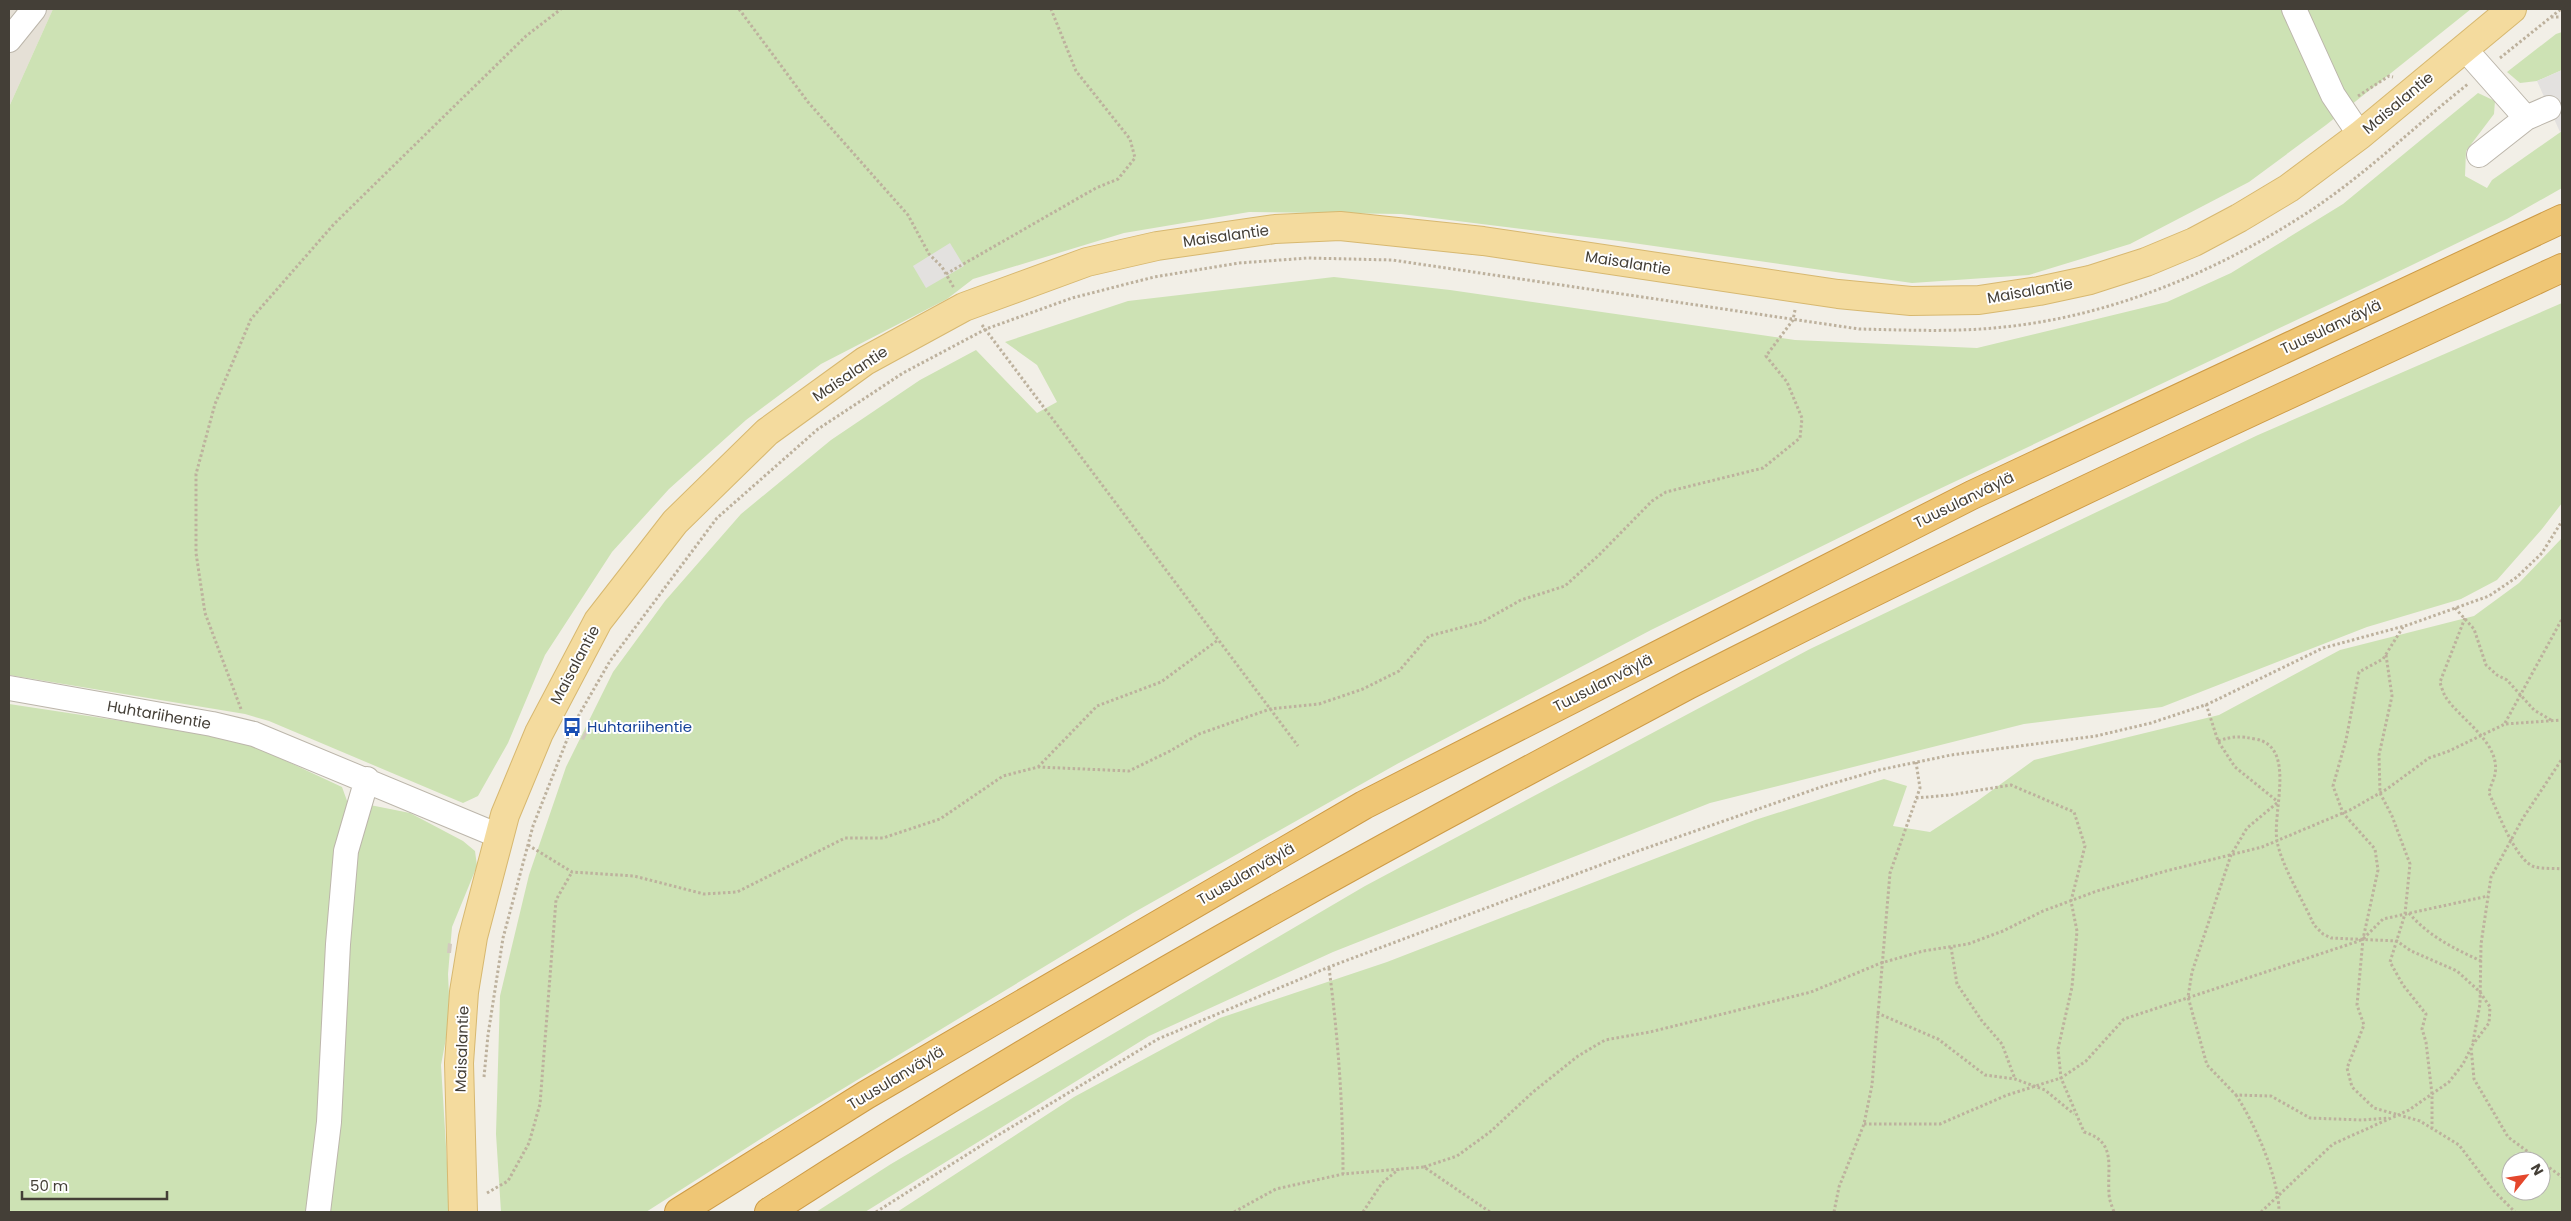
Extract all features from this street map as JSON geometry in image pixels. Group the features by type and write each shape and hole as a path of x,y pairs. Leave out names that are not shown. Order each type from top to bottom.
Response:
{"highway":[{"name":"Tuusulanväylä","path":"679,1212 866,1095 1364,806 1972,495 2562,219"},
{"path":"769,1212 889,1134 1120,997 1384,848 1686,686 1993,533 2562,268"}],"main road":[{"name":"Maisalantie","path":"475,1208 459,1063 464,992 473,937 505,815 539,733 598,621 676,522 767,432 865,361 964,307 1087,262 1213,236 1275,229 1340,226 1484,241 1838,294 1911,301 1979,300 2039,291 2090,280 2146,262 2194,242 2289,188 2360,135 2512,9"}],"street":[{"path":"9,40 34,9"},
{"path":"2294,9 2333,95 2360,135"},
{"path":"2464,48 2526,118"},
{"path":"2480,155 2526,118 2549,108"},
{"name":"Huhtariihentie","path":"9,688 212,724 254,734 367,779 499,836"},
{"path":"318,1212 329,1122 338,944 346,851 367,779"}],"path":[{"path":"254,734 236,698 205,613 196,554 196,474 215,404 251,319 334,224 526,36 561,9"},
{"path":"739,9 808,102 908,215 929,254 946,274 964,307 986,329 1298,746"},
{"path":"946,274 1096,188 1118,179 1135,158 1130,140 1076,71 1051,9"},
{"path":"2551,17 2562,17"},
{"path":"484,1078 488,1035 502,938 528,845 572,727 610,662 717,518 818,429 903,373 986,329 1072,298 1154,277 1238,263 1308,258 1392,260 1793,320 1766,356 1788,382 1802,418 1800,438 1763,468 1666,492 1652,501 1599,555 1565,586 1521,600 1482,622 1429,636 1398,670 1363,689 1319,704 1270,709 1199,734 1129,771 1038,767 1003,776 940,819 883,838 844,838 737,892 704,894 634,876 572,872 528,845"},
{"path":"876,1212 1158,1038 1329,967 1635,852 1806,792 1879,770 1916,762 2096,736 2151,723 2206,704 2323,648 2403,626 2489,596 2517,577 2542,553 2562,521"},
{"path":"2455,608 2474,628 2486,665 2497,675 2507,680 2534,710 2552,720"},
{"path":"2465,618 2440,682 2446,697 2481,735 2494,761 2495,774 2489,793 2511,840 2525,861 2534,867 2562,869"},
{"path":"2504,724 2562,619"},
{"path":"2403,626 2383,659 2359,672 2346,740 2333,786 2342,813 2375,849 2378,870 2362,939 2357,1004 2364,1025 2347,1068 2352,1087 2374,1108 2420,1121 2459,1145 2494,1191 2515,1212"},
{"path":"1038,767 1097,706 1161,682 1218,640"},
{"path":"2386,654 2392,696 2379,755 2380,793 2392,816 2410,864 2407,914 2390,962 2403,985 2426,1014 2422,1030 2426,1042 2432,1094 2432,1128"},
{"path":"2206,704 2218,741 2235,767 2277,802"},
{"path":"1234,1212 1276,1189 1343,1174 1424,1167 1457,1156 1490,1132 1533,1092 1578,1056 1605,1040 1650,1032 1811,992 1881,963 1923,951 1968,944 2003,931 2043,911 2071,901 2166,871 2278,841 2342,813 2380,793 2429,758 2449,751 2504,724 2562,720"},
{"path":"2218,741 2234,735 2260,740 2273,747 2279,758 2278,841 2314,925 2323,934 2331,938 2397,941 2411,951 2457,971 2480,992 2490,1007 2489,1024 2471,1047 2474,1079 2508,1136 2562,1177"},
{"path":"2261,1212 2333,1144 2409,1110 2449,1082 2464,1064 2471,1047 2480,992 2481,961 2491,877 2511,840 2562,759"},
{"path":"1834,1212 1839,1187 1864,1124 1872,1085 1890,873 1920,788 1916,762"},
{"path":"1916,798 1950,795 2012,785 2074,812 2085,846 2071,901 2077,931 2072,987 2058,1049 2061,1078 2075,1114 2084,1132 2098,1136 2104,1144 2110,1164 2108,1195 2114,1212"},
{"path":"2277,802 2247,828 2231,855 2192,972 2188,998 2207,1065 2236,1095 2250,1116 2279,1195 2279,1212"},
{"path":"475,1208 487,1193 508,1181 528,1143 540,1104 556,900 572,872"},
{"path":"1864,1124 1940,1124 2007,1095 2061,1078 2086,1061 2124,1019 2362,939 2384,919 2488,896"},
{"path":"2407,914 2420,926 2456,949 2481,961"},
{"path":"1951,947 1957,984 1982,1021 2002,1044 2015,1079"},
{"path":"1329,967 1338,1031 1343,1104 1343,1174"},
{"path":"1877,1013 1938,1039 1985,1075 2015,1079 2045,1090 2075,1114"},
{"path":"2236,1095 2271,1096 2310,1118 2362,1120 2392,1118"},
{"path":"1424,1167 1490,1212"},
{"path":"1363,1212 1382,1183 1399,1169"},
{"path":"487,1184 487,1193"}],"shaded area":[{"path":"9,9 53,9 9,107"},
{"path":"2562,70 2562,131 2560,132 2537,81"},
{"path":"950,243 964,266 926,288 913,266"}],"green space":[{"path":"53,9 2471,9 2326,125 2249,182 2130,244 2029,275 1912,283 1619,241 1401,214 1249,212 1124,233 973,279 947,299 821,364 746,420 669,489 612,552 545,655 508,743 478,796 463,803 269,721 245,714 9,675 9,107"},
{"path":"2562,32 2562,70 2537,81 2520,83 2507,72 2556,34"},
{"path":"2478,93 2495,101 2494,114 2466,151 2465,176 2487,188 2492,180 2562,131 2562,188 2507,219 1918,499 1651,630 1397,764 1133,913 773,1131 646,1212 501,1212 496,1134 500,996 529,875 566,767 613,672 665,601 741,514 831,440 920,380 976,350 1037,413 1057,402 1037,365 1005,342 1128,301 1334,277 1450,290 1795,340 1977,348 2167,302 2231,273 2343,204"},
{"path":"2562,303 2562,503 2497,580 2461,599 2367,627 2162,707 2024,724 1710,803 1333,952 1149,1036 865,1212 816,1212 891,1164 1365,886 1810,649 2258,435"},
{"path":"2562,538 2562,1212 897,1212 1074,1097 1220,1018 1387,962 1755,820 1884,779 1907,786 1893,826 1930,832 1976,802 2034,760 2219,715 2340,650 2474,616 2519,583"},
{"path":"9,704 201,733 252,745 342,787 350,809 316,1170 308,1212 9,1212"},
{"path":"370,805 410,813 463,841 475,851 477,866 452,927 448,974 450,1017 441,1065 450,1212 329,1212 344,1083 345,968 350,853"}],"building":[{"path":"585,731 588,732 584,740 581,739"},
{"path":"448,943 452,944 451,953 447,953"}],"place":[{"name":"Huhtariihentie","path":"572,727"}]}
